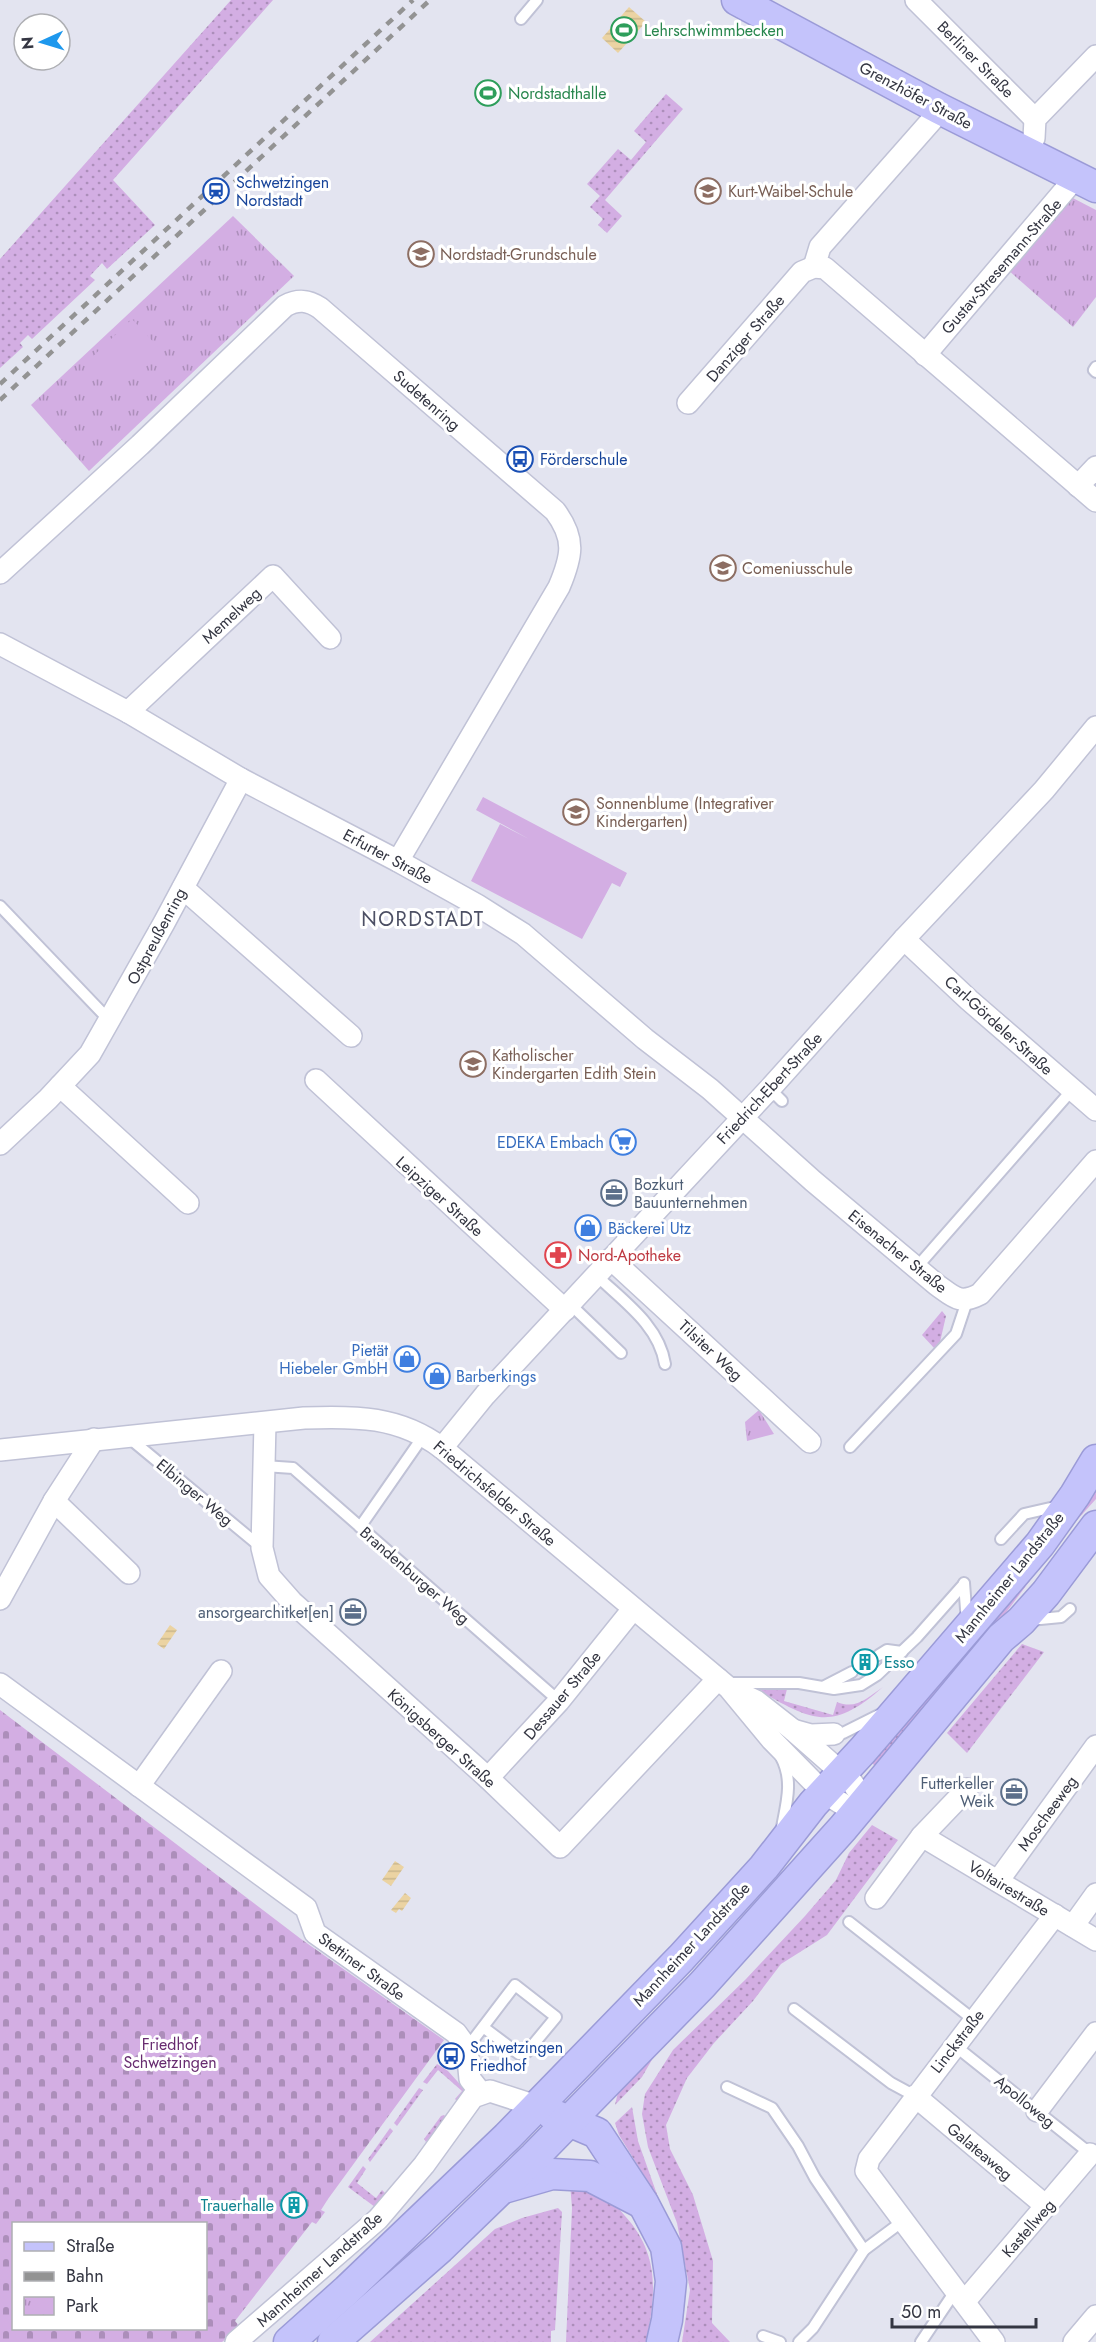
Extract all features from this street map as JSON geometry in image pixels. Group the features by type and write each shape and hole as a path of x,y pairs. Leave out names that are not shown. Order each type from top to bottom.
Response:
{"main road":[{"name":"Grenzhöfer Straße","path":"737,0 938,108 1086,182"},
{"name":"Mannheimer Landstraße","path":"289,2342 347,2290 536,2106 681,1958 764,1867 832,1783 1040,1544 1096,1460"},
{"name":"Mannheimer Landstraße","path":"333,2342 440,2248 568,2122 709,1977 860,1806 1000,1638 1021,1621 1046,1593 1096,1526"},
{"path":"568,2122 569,2097 660,2002 678,1969 681,1958"},
{"path":"536,2106 597,2133 643,2203 666,2247 671,2281 662,2342"},
{"path":"501,2188 552,2174 572,2174 590,2176 643,2203"}],"street":[{"name":"Berliner Straße","path":"916,0 1035,118"},
{"path":"1028,152 1034,138 1035,118 1096,56"},
{"path":"808,269 820,247 932,120 938,108"},
{"name":"Gustav-Stresemann-Straße","path":"925,355 1086,182"},
{"path":"808,269 825,268 1096,501"},
{"name":"Danziger Straße","path":"688,403 808,269"},
{"name":"Sudetenring","path":"0,573 140,445 285,306 301,300 320,308 555,511 566,526 571,546 567,568 559,587 398,861"},
{"path":"1078,486 1096,467"},
{"name":"Memelweg","path":"128,712 273,576 330,638"},
{"name":"Erfurter Straße","path":"0,644 128,712 241,779 477,904 523,934 645,1039 710,1089 741,1118"},
{"name":"Friedrich-Ebert-Straße","path":"442,1448 485,1395 741,1118 774,1097 904,939 1044,790 1096,727"},
{"name":"Ostpreußenring","path":"0,1144 90,1054 241,779"},
{"path":"183,888 351,1036"},
{"name":"Carl-Gördeler-Straße","path":"904,939 969,1000 1096,1110"},
{"name":"Leipziger Straße","path":"316,1080 567,1307"},
{"path":"60,1086 188,1203"},
{"name":"Eisenacher Straße","path":"741,1118 937,1285 957,1299 967,1301 980,1294 1096,1161"},
{"name":"Tilsiter Weg","path":"611,1259 810,1442"},
{"name":"Friedrichsfelder Straße","path":"0,1450 314,1418 354,1417 382,1420 404,1426 424,1435 442,1448 723,1684 772,1740 832,1783"},
{"name":"Königsberger Straße","path":"265,1423 262,1548 269,1576 292,1602 488,1778 560,1847 723,1684"},
{"path":"0,1599 54,1501 94,1439"},
{"path":"54,1501 129,1573"},
{"name":"Dessauer Straße","path":"488,1778 559,1701 633,1609"},
{"path":"139,1786 221,1671"},
{"name":"Stettiner Straße","path":"0,1684 306,1908 315,1933 456,2033 467,2048"},
{"name":"Friedrichsfelder Straße","path":"723,1684 756,1701 793,1730 832,1783 835,1802 860,1806"},
{"name":"Friedrichsfelder Straße","path":"793,1730 811,1735 834,1734"},
{"name":"Moscheeweg","path":"998,1881 1096,1746"},
{"path":"876,1898 922,1836 967,1789"},
{"name":"Voltairestraße","path":"922,1836 1096,1940"},
{"name":"Linckstraße","path":"903,2221 866,2170 869,2159 974,2020 1064,1920 1096,1894"},
{"path":"1037,2111 1096,2032"},
{"path":"467,2048 470,2079 481,2093 490,2091 536,2106"},
{"name":"Mannheimer Landstraße","path":"236,2342 378,2219 395,2188 428,2153 454,2112 481,2093"},
{"name":"Galateaweg","path":"915,2096 1046,2206"},
{"name":"Kastellweg","path":"961,2295 1093,2156"},
{"path":"903,2221 961,2295 994,2342"},
{"path":"1074,2342 1096,2316"}],"lane":[{"path":"521,19 537,0"},
{"path":"0,906 110,1021"},
{"path":"917,1267 1072,1090"},
{"path":"596,1275 641,1317 656,1336 663,1351 665,1364"},
{"path":"850,1447 956,1334 967,1301"},
{"path":"567,1307 621,1353"},
{"path":"360,1527 424,1435"},
{"name":"Elbinger Weg","path":"128,1437 262,1548"},
{"name":"Brandenburger Weg","path":"264,1466 293,1468 559,1701"},
{"path":"1001,1539 1024,1514 1068,1504"},
{"path":"723,1684 799,1683 834,1689 861,1685 877,1675 902,1652 964,1584 968,1628"},
{"path":"1021,1621 1065,1613"},
{"path":"879,1654 887,1650 902,1652"},
{"path":"824,1687 852,1672"},
{"path":"834,1734 843,1733 903,1703"},
{"path":"764,1867 781,1832 789,1789 784,1762 772,1740"},
{"path":"849,1922 974,2020"},
{"path":"467,2048 483,2027 515,1985 555,2017 527,2052 519,2054 483,2027"},
{"path":"794,2009 891,2083 915,2096"},
{"name":"Apolloweg","path":"954,2045 1093,2156"},
{"path":"727,2087 772,2108 798,2146 815,2178 864,2250"},
{"path":"800,2342 813,2328 864,2250 903,2221"},
{"path":"921,2342 961,2295"},
{"path":"763,2336 780,2342"}],"green space":[{"path":"231,0 273,0 113,180 155,225 107,269 102,263 90,276 95,280 32,339 28,335 20,343 23,347 0,368 0,259"},
{"path":"666,94 683,109 605,200 622,216 607,233 598,225 603,219 590,207 600,196 587,184 618,149 631,160 646,142 634,131"},
{"path":"1067,195 1096,210 1096,297 1073,327 1007,269"},
{"path":"233,216 294,276 89,471 31,405"},
{"path":"132,319 158,347 115,387 89,360"},
{"path":"483,797 627,873 620,887 612,883 582,939 471,881 500,824 529,839 476,810"},
{"path":"942,1311 946,1316 940,1342 935,1349 922,1335"},
{"path":"759,1410 774,1434 747,1441 745,1422"},
{"path":"1096,1482 1096,1499 1067,1531 1002,1618 877,1768 871,1762"},
{"path":"1022,1644 1044,1652 967,1753 947,1733"},
{"path":"769,1687 787,1689 784,1701 833,1715 837,1702 856,1704 883,1687 850,1711 836,1716 823,1717 795,1710 760,1691"},
{"name":"Friedhof Schwetzingen","path":"0,1710 301,1939 444,2040 328,2199 321,2210 325,2212 316,2224 312,2222 235,2321 240,2327 222,2342 0,2342"},
{"path":"872,1825 898,1840 827,1935 781,1964 753,2001 714,2043 687,2078 666,2125 670,2149 693,2195 713,2261 712,2323 730,2342 682,2342 690,2290 677,2223 648,2147 642,2114 645,2094 673,2050 746,1979 836,1880 849,1853"},
{"path":"661,2044 642,2077 615,2105 619,2088"},
{"path":"437,2064 448,2071 467,2092 458,2102 455,2099 462,2091 438,2070 427,2084 423,2082"},
{"path":"419,2088 423,2090 397,2126 394,2123"},
{"path":"632,2107 638,2141 659,2200 619,2135 615,2123"},
{"path":"444,2115 446,2117 426,2142 424,2139"},
{"path":"390,2128 393,2131 370,2162 368,2159"},
{"path":"363,2166 366,2169 357,2183 376,2198 382,2190 386,2194 375,2207 348,2187"},
{"path":"570,2183 611,2201 636,2230 644,2245 650,2260 653,2291 646,2342 566,2342 572,2208"},
{"path":"558,2208 562,2212 555,2330 551,2331 551,2342 370,2342 495,2229 522,2218"}],"shaded area":[{"name":"Lehrschwimmbecken","path":"629,7 646,22 618,53 602,38"},
{"path":"170,1625 177,1630 164,1649 157,1644"},
{"path":"395,1861 404,1867 391,1886 382,1880"},
{"path":"405,1893 411,1898 402,1911 399,1909 396,1913 391,1910"}],"railway":[{"path":"0,384 413,0"},
{"path":"0,400 430,0"}],"place":[{"name":"Lehrschwimmbecken","path":"624,30"},
{"name":"Nordstadthalle","path":"488,93"},
{"name":"Schwetzingen Nordstadt","path":"216,191"},
{"name":"Kurt-Waibel-Schule","path":"708,191"},
{"name":"Nordstadt-Grundschule","path":"421,254"},
{"name":"Förderschule","path":"520,459"},
{"name":"Comeniusschule","path":"723,568"},
{"name":"Sonnenblume (Integrativer Kindergarten)","path":"576,812"},
{"name":"Katholischer Kindergarten Edith Stein","path":"473,1064"},
{"name":"EDEKA Embach","path":"623,1142"},
{"name":"Bozkurt Bauunternehmen","path":"614,1193"},
{"name":"Bäckerei Utz","path":"588,1228"},
{"name":"Nord-Apotheke","path":"558,1255"},
{"name":"Pietät Hiebeler GmbH","path":"407,1359"},
{"name":"Barberkings","path":"437,1376"},
{"name":"ansorgearchitket[en]","path":"353,1612"},
{"name":"Esso","path":"865,1662"},
{"name":"Futterkeller Weik","path":"1014,1792"},
{"name":"Schwetzingen Friedhof","path":"451,2056"},
{"name":"Trauerhalle","path":"294,2205"}],"district":[{"name":"NORDSTADT","path":"423,919"}]}
